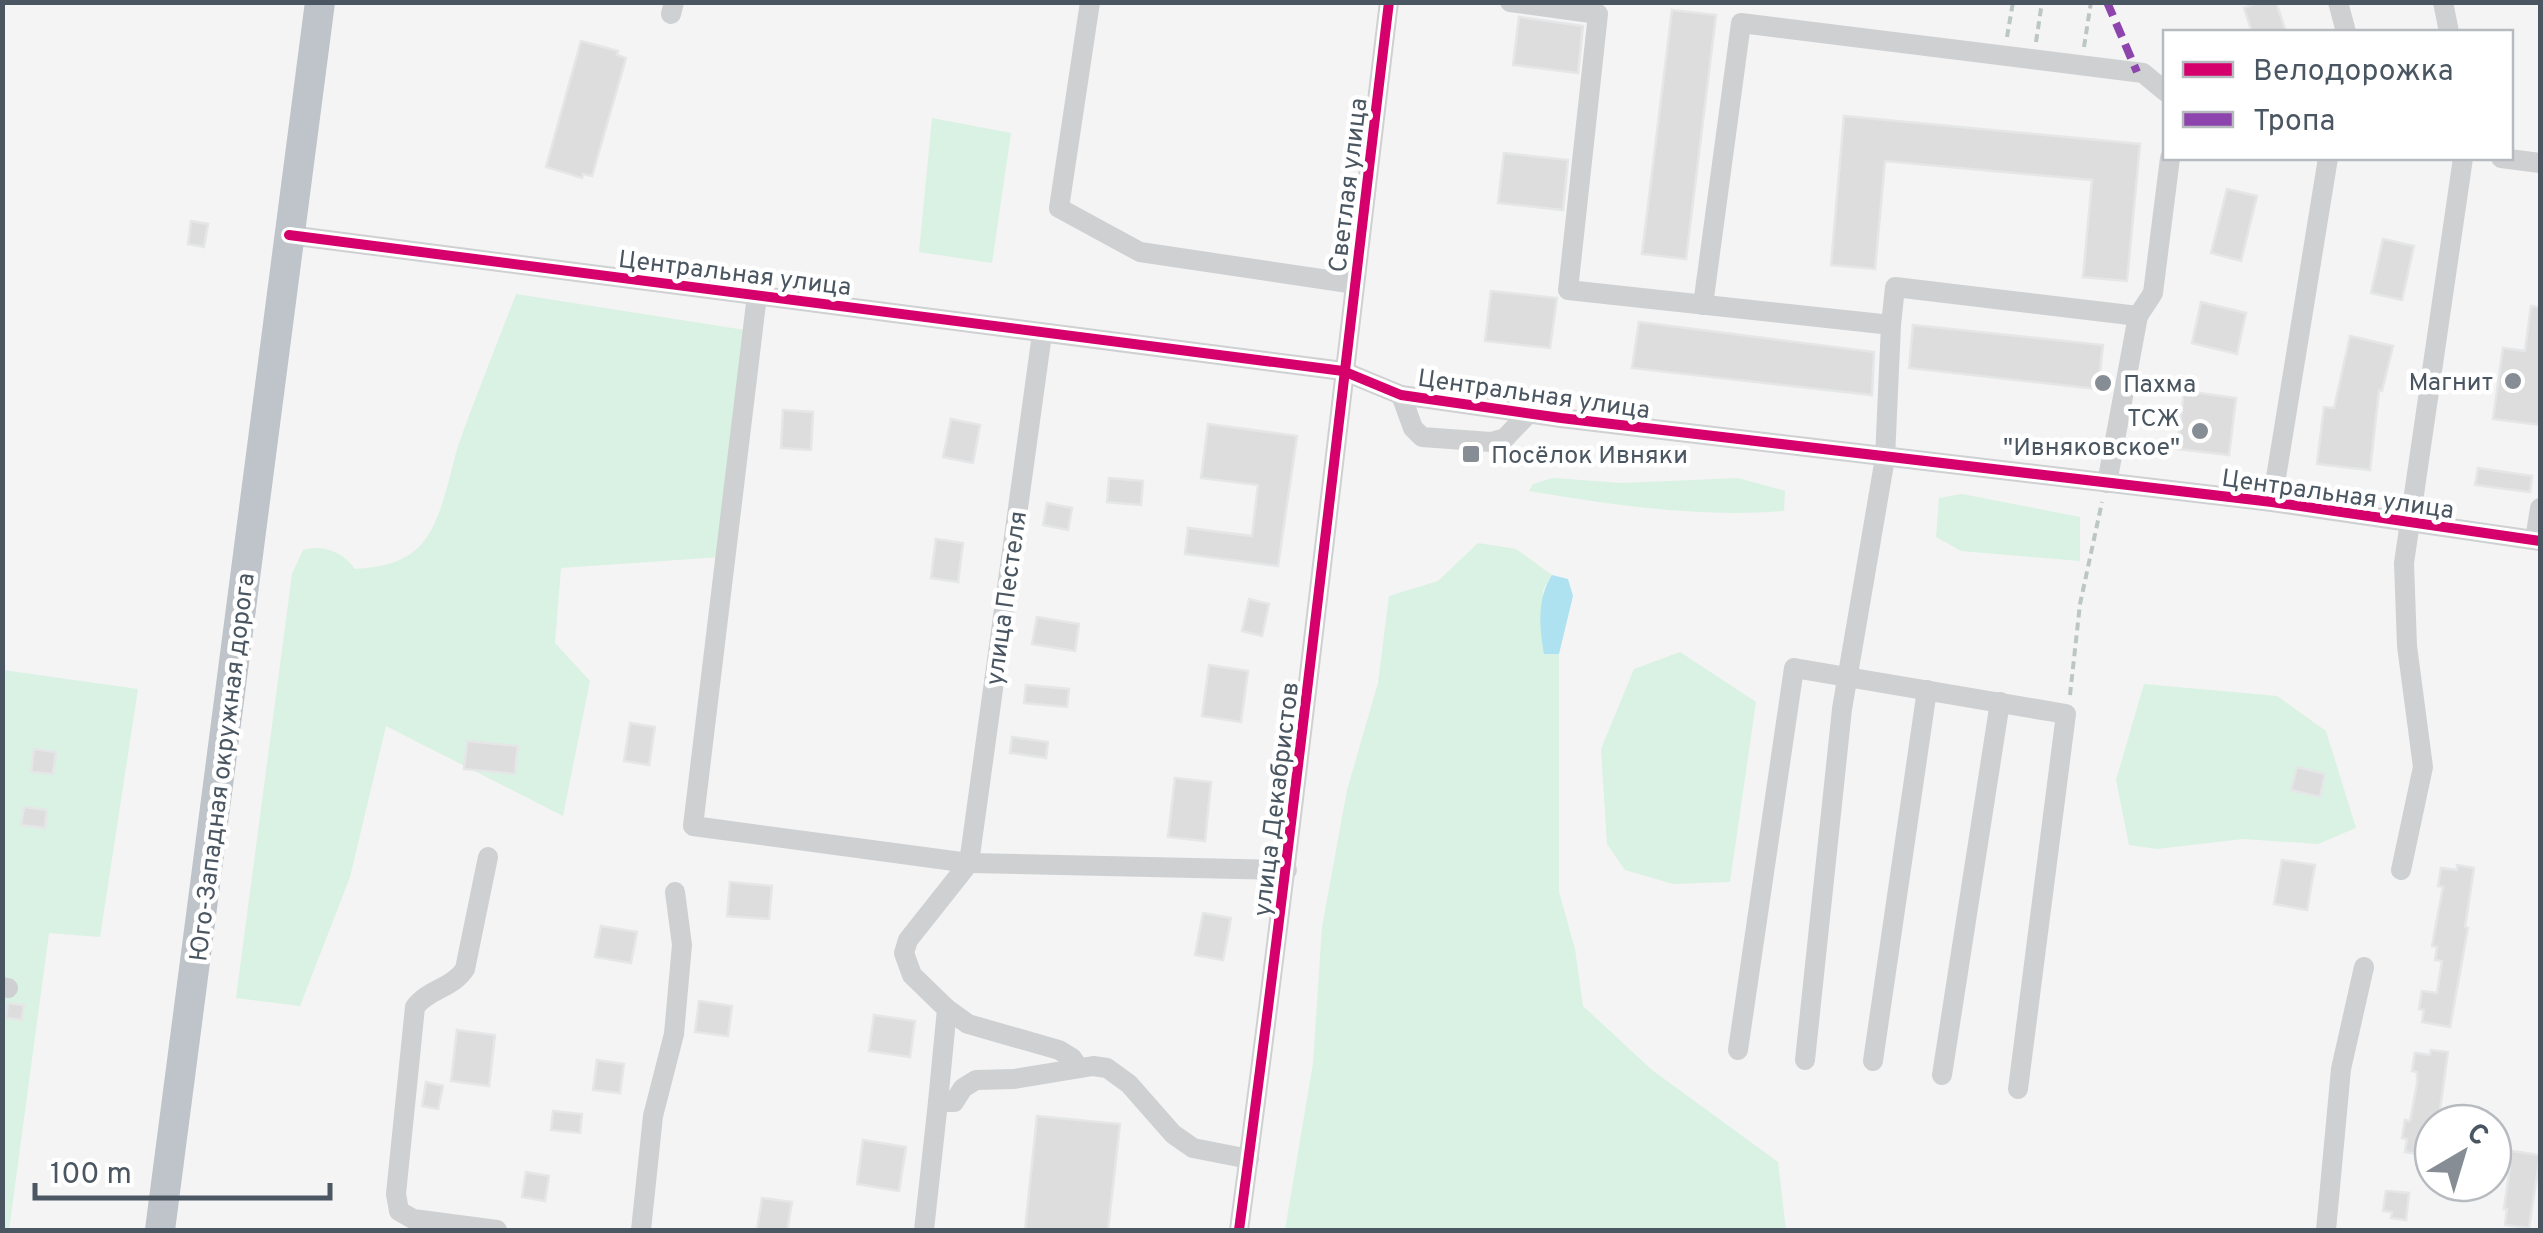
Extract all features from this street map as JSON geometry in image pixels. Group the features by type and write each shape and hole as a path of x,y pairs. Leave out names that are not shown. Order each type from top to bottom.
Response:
{"highway":[{"path":"288,235 320,2"},
{"name":"Юго-Западная окружная дорога","path":"160,1230 288,235"}],"street":[{"path":"1090,2 1059,208 1140,252 1355,284"},
{"name":"Светлая улица","path":"1343,371 1390,2"},
{"path":"1510,2 1598,14 1568,290 1890,325"},
{"path":"1703,305 1741,24 1730,2"},
{"path":"2338,2 2345,30"},
{"path":"2443,2 2449,30"},
{"path":"1741,24 2143,73 2163,90"},
{"path":"2107,483 2138,316 2153,293 2170,160"},
{"path":"2272,502 2328,160"},
{"path":"2400,870 2423,767 2407,646 2404,563 2463,160"},
{"path":"2513,160 2540,163"},
{"name":"Центральная улица","path":"288,235 1343,371 1401,396 1885,458 2272,502 2538,541"},
{"path":"1805,1060 1847,676 1885,458 1895,287 2138,316"},
{"path":"757,294 693,826 969,862 1287,870"},
{"name":"улица Пестеля","path":"969,862 1042,334"},
{"name":"улица Декабристов","path":"1239,1230 1287,870 1343,371"},
{"path":"1401,396 1413,428 1422,437 1491,442 1505,438 1529,413"},
{"path":"2538,541 2540,508"},
{"path":"1738,1050 1794,668 2066,714 2018,1088"},
{"path":"1873,1061 1927,690"},
{"path":"1942,1076 2000,702"},
{"path":"488,857 465,969 454,982 427,996 415,1008 396,1194 400,1211 413,1219 497,1230"},
{"path":"969,862 918,926 904,953 912,975 968,1024 1059,1050 1072,1058 1078,1068"},
{"path":"642,1230 653,1116 676,1016 682,945 675,892"},
{"path":"2326,1230 2340,1069 2364,966"},
{"path":"924,1230 947,1009"},
{"path":"938,1102 954,1102 963,1088 976,1080 1107,1068 1129,1084 1172,1134 1194,1148 1249,1159"}],"path":[{"path":"2004,56 2013,2"},
{"path":"2034,60 2042,2"},
{"path":"2084,49 2090,2"},
{"path":"2066,714 2076,666 2080,604 2107,483"}],"green space":[{"path":"932,118 1011,133 992,263 919,252"},
{"path":"516,294 745,330 721,557 561,568 555,643 590,681 563,816 386,726 350,877 300,1006 236,998 292,574 303,550 332,551 355,569 402,559 424,541 441,508 458,446"},
{"path":"1553,478 1622,483 1738,478 1785,491 1784,511 1688,511 1529,491 1533,484"},
{"path":"1962,494 2080,517 2080,561 1961,551 1936,537 1939,498"},
{"path":"1478,543 1516,549 1552,575 1543,590 1544,653 1559,654 1559,892 1575,949 1583,1006 1652,1070 1778,1162 1786,1230 1285,1230 1313,1063 1322,927 1347,790 1378,683 1389,596 1438,581"},
{"path":"1680,652 1756,702 1730,882 1673,884 1625,870 1607,844 1601,749 1634,669"},
{"path":"3,670 138,689 100,937 49,933 9,1230 3,1230"},
{"path":"2144,684 2277,696 2326,731 2356,828 2318,844 2243,839 2157,849 2129,845 2116,780"}],"water":[{"path":"1552,575 1568,579 1573,596 1559,654 1544,654 1540,613"}],"building":[{"path":"2276,2 2285,30 2251,30 2244,8"},
{"path":"1672,10 1716,15 1686,259 1642,254"},
{"path":"1519,17 1583,26 1578,73 1513,65"},
{"path":"581,41 618,51 617,55 626,58 592,176 583,174 582,178 546,167"},
{"path":"1844,116 2140,144 2127,281 2083,277 2092,180 1885,161 1875,269 1831,265"},
{"path":"1504,153 1568,160 1563,210 1498,203"},
{"path":"2227,189 2257,196 2241,261 2211,253"},
{"path":"191,221 208,224 204,247 188,244"},
{"path":"2383,239 2414,246 2402,300 2371,293"},
{"path":"1491,291 1557,298 1550,348 1485,341"},
{"path":"2201,302 2246,313 2237,354 2192,343"},
{"path":"2531,306 2540,307 2540,425 2493,419 2503,348 2525,351"},
{"path":"1639,322 1874,352 1872,395 1632,368"},
{"path":"1913,325 2103,345 2098,389 1909,368"},
{"path":"2350,336 2393,346 2382,391 2379,390 2370,470 2317,464 2324,407 2334,408"},
{"path":"2184,391 2236,398 2229,455 2177,449"},
{"path":"783,410 813,412 811,450 781,448"},
{"path":"951,419 980,425 973,463 943,457"},
{"path":"1208,424 1297,436 1278,566 1185,554 1188,528 1252,536 1258,485 1201,478"},
{"path":"2478,468 2532,476 2530,492 2475,485"},
{"path":"1109,478 1143,481 1141,505 1107,502"},
{"path":"1047,503 1072,508 1068,530 1043,525"},
{"path":"936,539 963,543 958,582 931,578"},
{"path":"1249,599 1269,604 1262,636 1242,631"},
{"path":"1037,617 1079,624 1075,651 1032,644"},
{"path":"1209,665 1248,671 1241,722 1202,716"},
{"path":"1026,685 1069,689 1067,707 1024,703"},
{"path":"630,723 655,727 649,765 624,761"},
{"path":"1012,737 1048,742 1046,758 1010,753"},
{"path":"467,741 518,746 515,774 464,769"},
{"path":"34,749 56,752 53,774 31,772"},
{"path":"2297,767 2325,774 2320,797 2291,790"},
{"path":"1175,778 1211,782 1205,841 1168,837"},
{"path":"24,807 47,810 45,828 21,825"},
{"path":"2282,860 2315,865 2307,910 2274,904"},
{"path":"2457,865 2474,868 2465,927 2468,928 2450,1027 2422,1022 2424,1010 2419,1009 2422,991 2437,993 2442,961 2435,960 2437,947 2432,946 2443,887 2438,886 2441,868 2457,870"},
{"path":"730,882 772,886 769,919 727,916"},
{"path":"1203,913 1231,918 1223,960 1195,955"},
{"path":"601,926 637,932 631,963 595,957"},
{"path":"699,1001 732,1006 728,1036 695,1032"},
{"path":"8,1003 24,1005 22,1020 6,1018"},
{"path":"874,1015 915,1021 910,1057 869,1051"},
{"path":"457,1030 495,1035 489,1086 451,1081"},
{"path":"2431,1050 2448,1052 2441,1103 2413,1103 2415,1053 2430,1055"},
{"path":"597,1060 624,1064 620,1093 593,1090"},
{"path":"426,1082 443,1086 438,1109 422,1106"},
{"path":"2413,1105 2413,1153 2405,1152 2407,1139 2402,1138 2405,1120 2410,1121"},
{"path":"553,1111 582,1114 580,1133 551,1130"},
{"path":"1037,1116 1120,1124 1108,1230 1025,1230"},
{"path":"863,1140 906,1147 899,1191 857,1184"},
{"path":"2513,1151 2540,1155 2529,1228 2505,1225 2505,1203 2513,1203"},
{"path":"526,1172 549,1176 545,1201 522,1197"},
{"path":"2386,1191 2409,1193 2406,1220 2391,1218 2392,1212 2383,1211"},
{"path":"762,1198 792,1202 787,1230 757,1230"}],"marked path":[{"path":"2107,2 2137,72"}],"cycle path":[{"path":"1239,1230 1389,2"},
{"path":"289,235 1343,371 1401,395 1561,418 2272,502 2540,541"}],"place":[{"name":"Магнит","path":"2513,381"},
{"name":"Пахма","path":"2103,383"},
{"name":"ТСЖ \"Ивняковское\"","path":"2200,431"},
{"name":"Посёлок Ивняки","path":"1471,454"}]}
